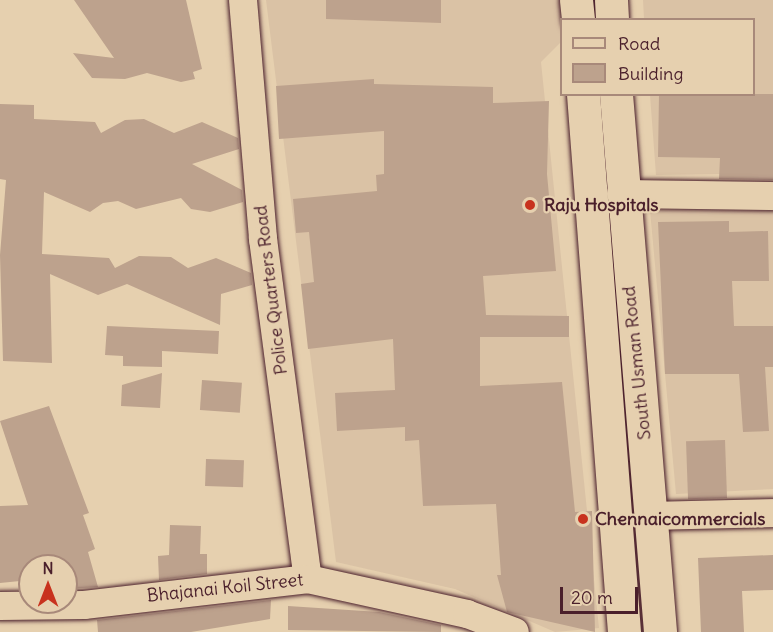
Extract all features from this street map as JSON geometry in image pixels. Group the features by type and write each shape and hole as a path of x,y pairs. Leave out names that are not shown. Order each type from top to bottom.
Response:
{"main road":[{"path":"576,0 578,18"},
{"path":"589,0 591,18"},
{"path":"610,0 612,18"},
{"name":"South Usman Road","path":"583,96 624,632"},
{"path":"596,96 635,632"},
{"name":"South Usman Road","path":"616,96 621,194 652,516 660,632"}],"street":[{"name":"Police Quarters Road","path":"243,0 263,239 308,579"},
{"path":"621,194 773,196"},
{"path":"652,516 773,513"},
{"name":"Bhajanai Koil Street","path":"0,606 84,605 308,579 467,614 516,632"}],"shaded area":[{"path":"266,0 574,0 563,18 560,18 560,43 541,62 599,628 555,632 455,589 336,562"},
{"path":"643,0 773,0 773,173 656,175 650,96 755,96 755,18 644,18"},
{"path":"650,210 773,211 773,489 676,494"}],"building":[{"path":"74,0 186,0 202,69 193,72 195,79 181,82 147,73 125,79 92,78 73,53 114,58"},
{"path":"326,0 441,0 441,23 326,19"},
{"path":"374,79 374,84 493,87 493,103 549,101 547,174 556,271 483,276 486,315 569,316 569,337 480,337 480,386 562,382 575,512 592,511 595,632 507,612 497,575 501,575 496,504 423,506 419,440 405,441 405,427 337,431 335,393 395,390 393,339 308,349 301,284 314,282 309,232 296,233 293,199 377,191 376,175 384,174 384,131 279,139 276,86"},
{"path":"773,94 773,180 719,179 720,158 658,157 659,96"},
{"path":"0,104 34,105 34,119 95,122 101,133 125,120 144,119 174,133 202,122 238,138 239,149 192,164 242,190 243,202 210,212 191,209 181,198 136,209 118,201 103,203 90,212 44,192 42,254 109,258 115,268 139,256 171,257 188,268 216,258 251,273 252,285 221,294 220,325 127,284 98,295 50,274 52,363 3,361 0,255 6,180 0,179"},
{"path":"729,221 729,232 768,231 769,281 732,281 734,326 773,326 773,367 765,367 769,431 743,432 739,374 665,374 658,222"},
{"path":"107,326 219,331 218,354 162,351 162,367 123,366 123,356 105,355"},
{"path":"162,373 160,408 121,406 122,385"},
{"path":"202,380 242,383 240,413 200,410"},
{"path":"49,406 89,513 83,515 95,549 88,552 98,587 78,588 78,554 18,554 18,581 0,583 0,506 28,505 0,421"},
{"path":"725,440 727,498 688,499 686,441"},
{"path":"206,459 244,460 243,487 205,486"},
{"path":"170,525 201,526 200,554 207,554 207,574 159,580 158,556 169,555"},
{"path":"773,555 773,590 742,591 744,632 701,632 698,558"},
{"path":"271,600 270,619 191,632 98,632 97,620"},
{"path":"288,606 379,612 441,625 441,632 288,630"}],"place":[{"name":"Raju Hospitals","path":"530,205"},
{"name":"Chennaicommercials","path":"583,519"}]}
